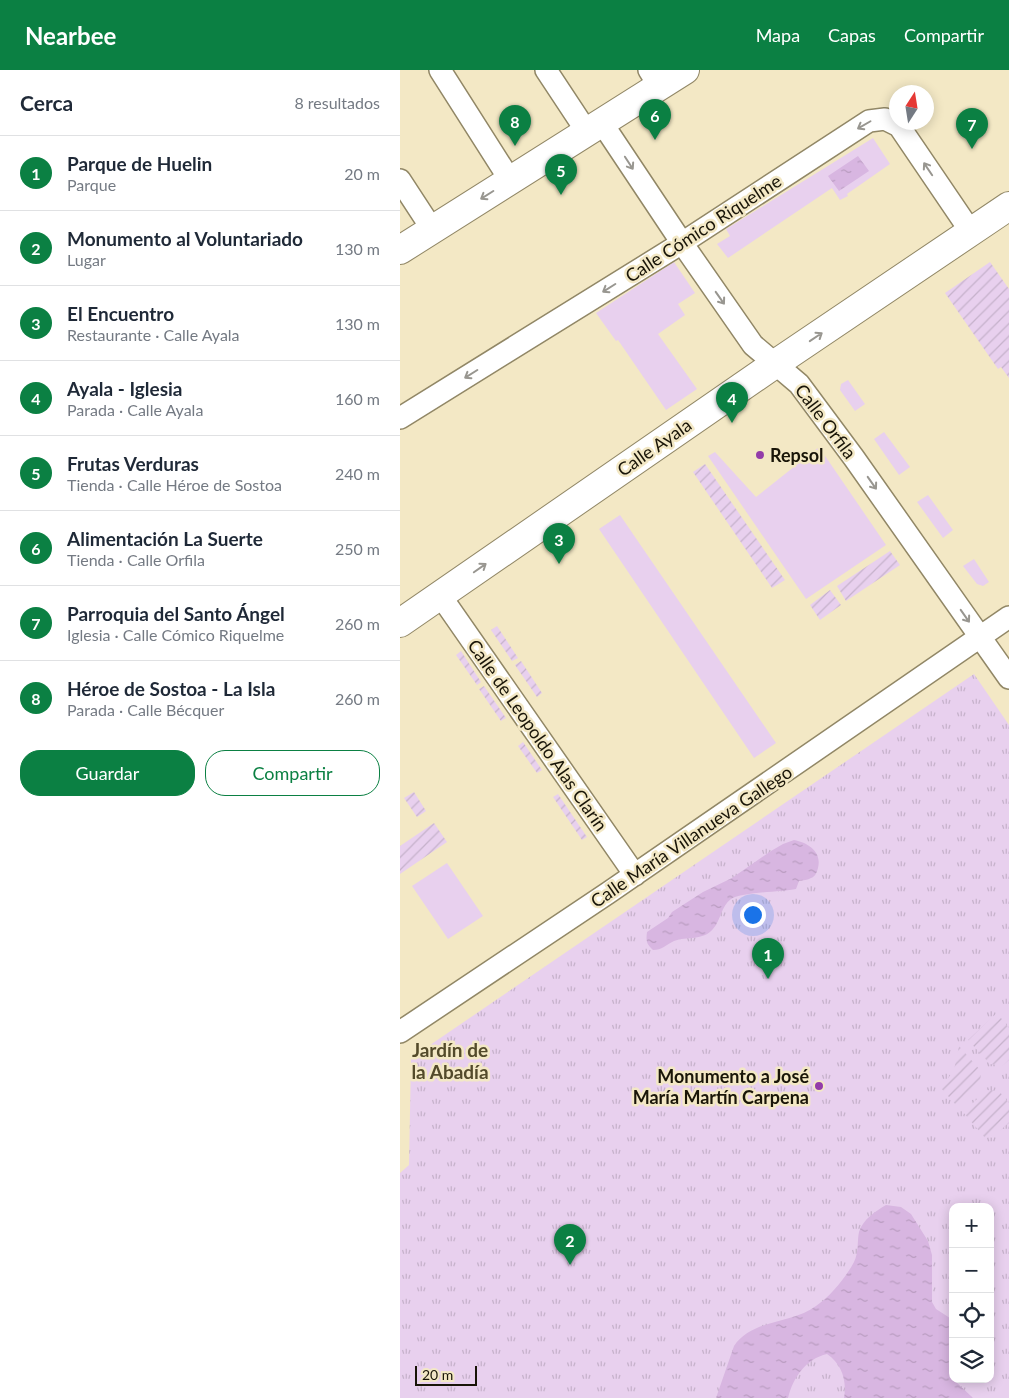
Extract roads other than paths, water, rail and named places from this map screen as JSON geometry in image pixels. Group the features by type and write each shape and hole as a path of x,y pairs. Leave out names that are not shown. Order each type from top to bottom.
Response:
{"main road":[{"path":"400,250 594,128 654,78 685,70"},
{"name":"Calle Ayala","path":"400,623 775,364 1009,206"}],"street":[{"path":"440,70 510,180"},
{"name":"Calle Orfila","path":"546,70 594,128 682,243 753,345 799,384 810,397 1009,678"},
{"name":"Calle Cómico Riquelme","path":"400,418 682,243 869,121 885,119 899,126 971,232"},
{"path":"400,180 432,229"},
{"name":"Calle de Leopoldo Alas Clarín","path":"440,595 635,875"},
{"name":"Calle María Villanueva Gallego","path":"400,1032 635,875 1009,618"}],"water":[{"path":"858,156 869,171 839,191 828,176"},
{"path":"794,840 805,843 816,853 819,862 814,877 799,881 796,889 744,895 731,899 725,905 716,925 709,933 700,937 674,941 656,950 649,946 647,932 668,918 672,912 703,892 732,878 771,851"},
{"path":"886,1205 901,1207 911,1214 928,1241 932,1255 932,1302 936,1309 949,1317 949,1383 957,1383 973,1398 844,1398 845,1385 842,1373 840,1368 827,1354 819,1356 802,1370 793,1383 788,1398 716,1398 734,1346 742,1337 762,1326 806,1312 833,1292 854,1262 857,1254 859,1232 863,1223"}],"place":[{"name":"Alimentación La Suerte","path":"655,140"},
{"name":"Héroe de Sostoa - La Isla","path":"515,146"},
{"name":"Parroquia del Santo Ángel","path":"972,149"},
{"name":"Frutas Verduras","path":"561,195"},
{"name":"Ayala - Iglesia","path":"732,423"},
{"name":"Repsol","path":"760,455"},
{"name":"El Encuentro","path":"559,564"},
{"name":"Parque de Huelin","path":"768,979"},
{"name":"Monumento a José María Martín Carpena","path":"819,1086"},
{"name":"Monumento al Voluntariado","path":"570,1265"}],"district":[{"name":"Jardín de la Abadía","path":"450,1060"}]}
